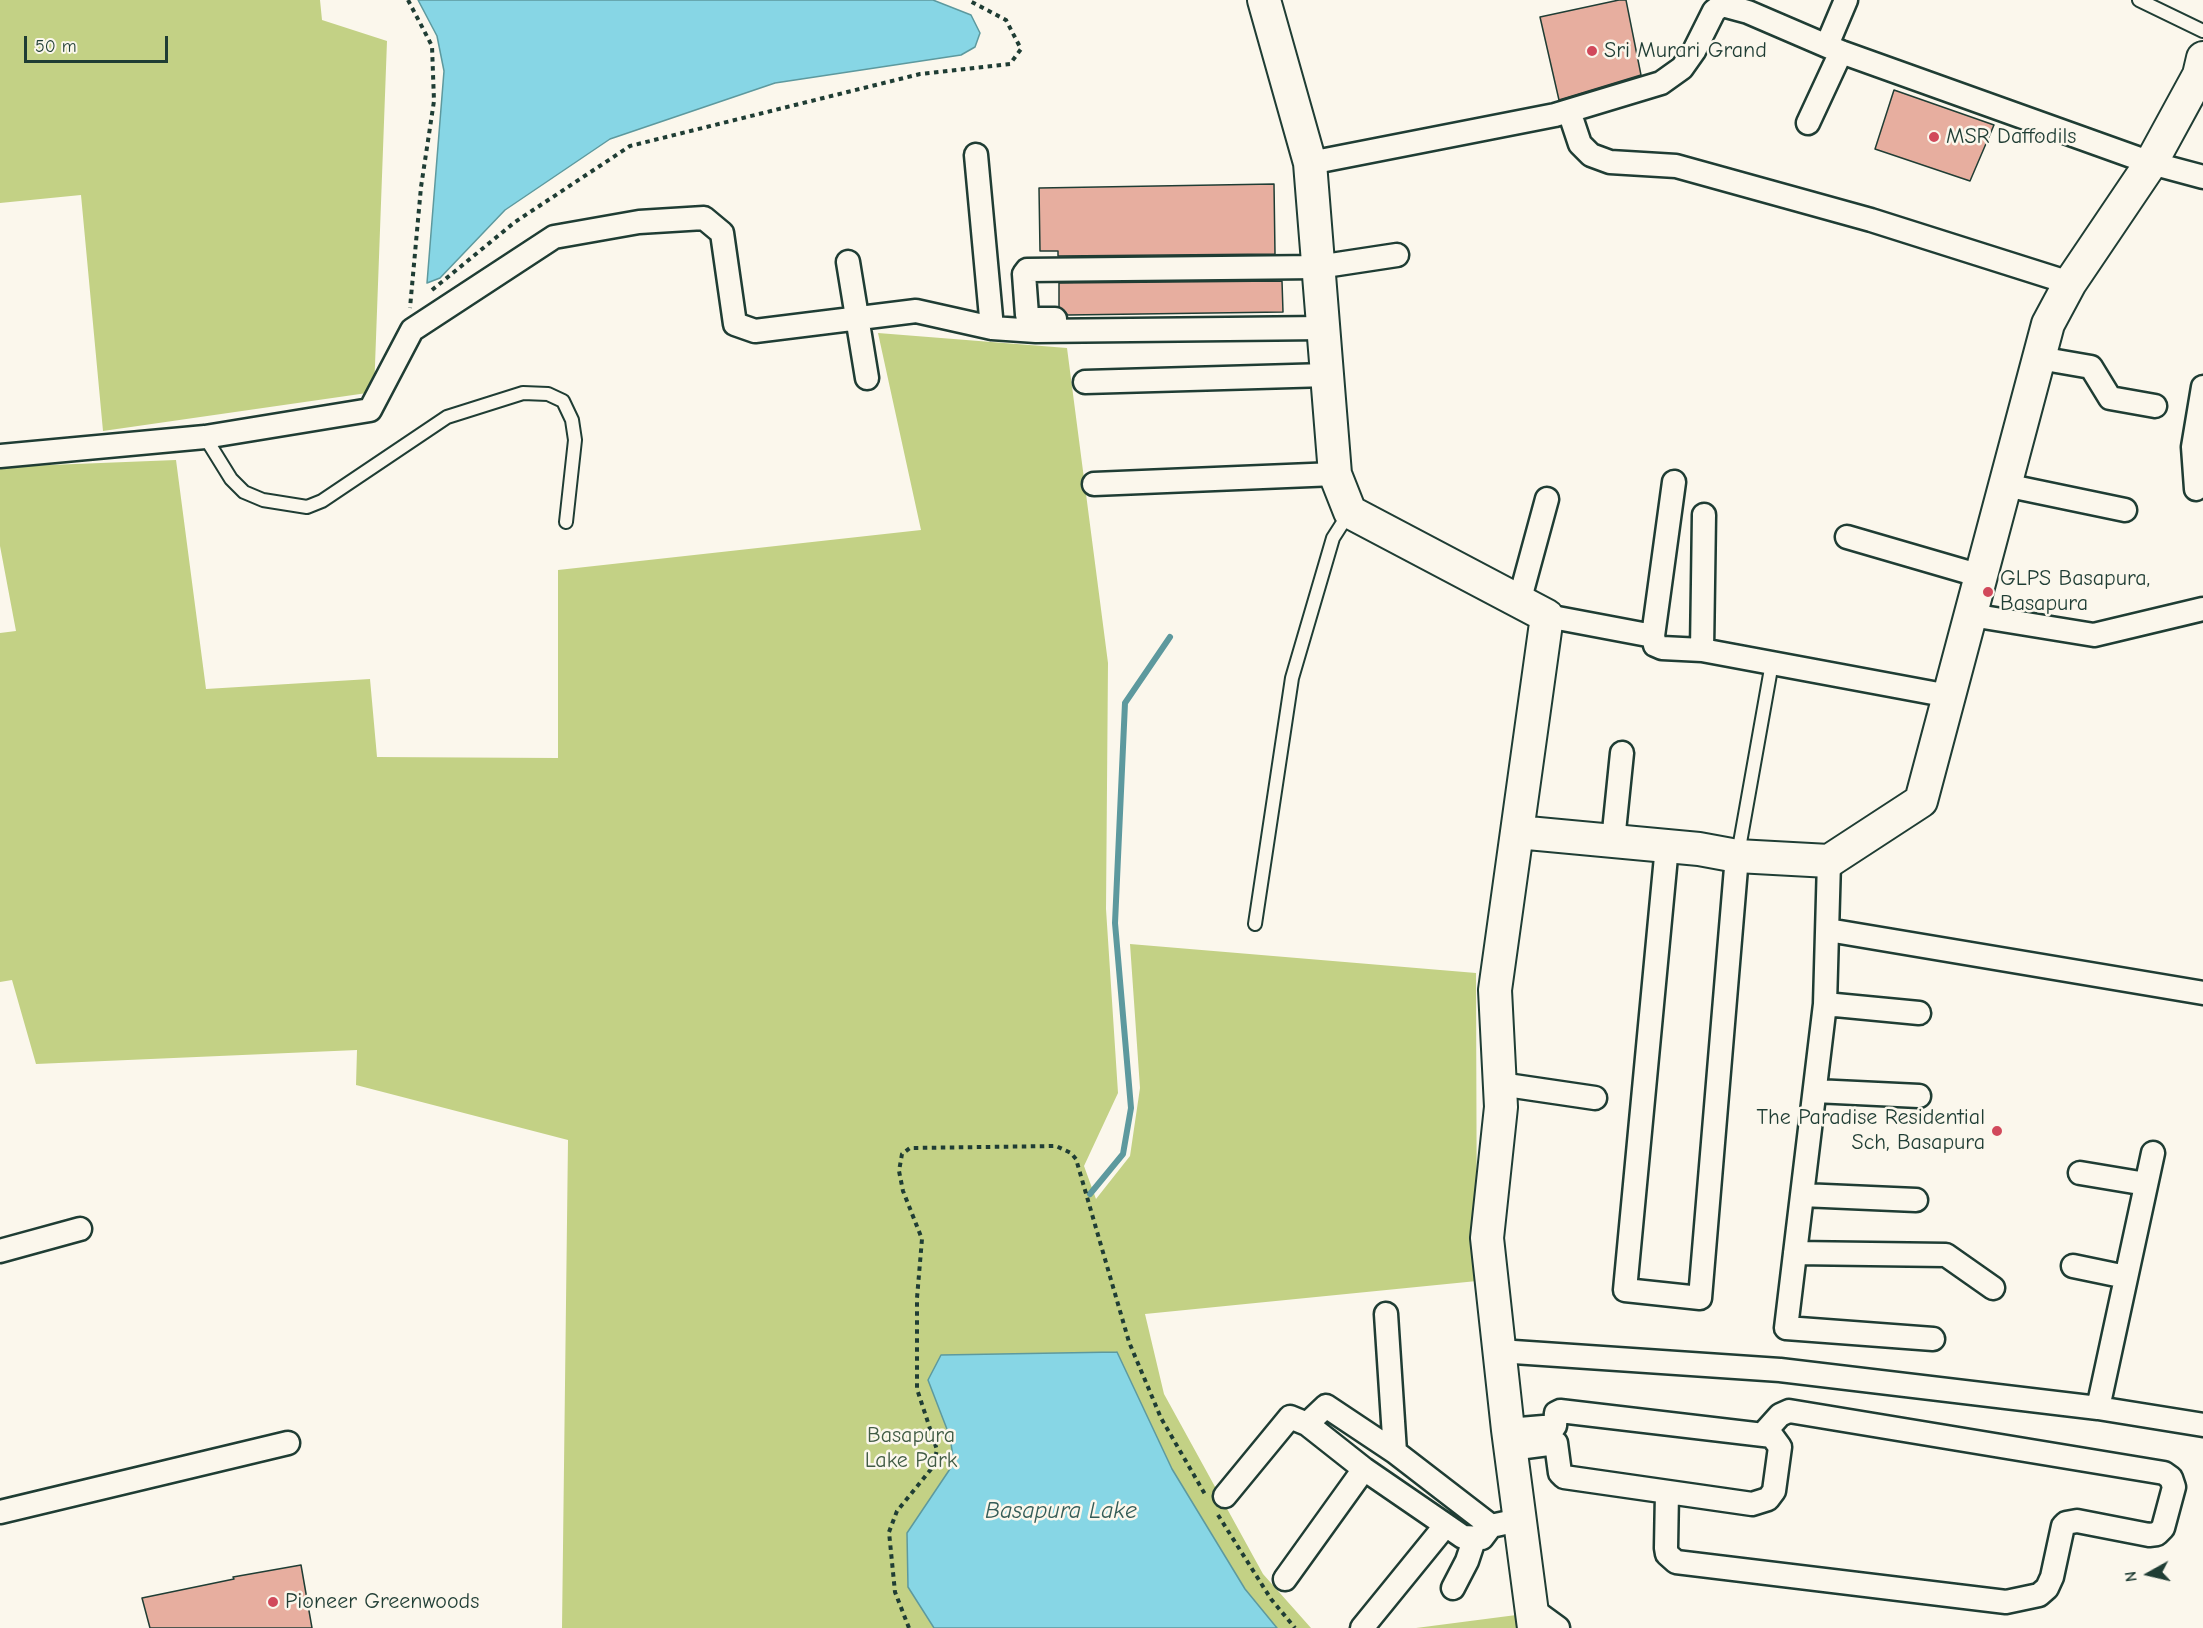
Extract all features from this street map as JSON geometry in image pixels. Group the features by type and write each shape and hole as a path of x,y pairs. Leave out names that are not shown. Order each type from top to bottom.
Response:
{"street":[{"path":"1264,0 1310,163 1335,474 1350,512 1547,616 1653,636"},
{"path":"1808,123 1834,48 1846,0"},
{"path":"1310,163 1384,150 1569,111 1661,83 1675,75 1694,51 1714,11 1722,5 1748,12 1834,48 2151,163 2203,177"},
{"path":"1517,832 1667,846 1737,856 1829,861 1921,801 2048,324 2070,283 2151,163 2202,69"},
{"path":"1569,111 1580,144 1591,155 1610,162 1676,166 1871,220 2070,283"},
{"path":"976,154 992,328"},
{"path":"0,456 205,437 370,410 411,319 554,237 639,222 704,218 722,233 735,324 755,331 916,311 992,328 1036,331 1126,331 1322,322"},
{"path":"1322,322 1031,319 1026,311 1024,274 1032,269 1318,267 1397,255"},
{"path":"848,262 867,378"},
{"path":"2039,358 2091,367 2110,398 2155,406"},
{"path":"1085,382 1327,375"},
{"path":"2196,489 2193,447 2203,387"},
{"path":"1094,484 1335,474"},
{"path":"1674,482 1653,636 1655,645 1662,648 1702,650 1949,696"},
{"path":"2005,486 2125,510"},
{"path":"1519,602 1547,499"},
{"path":"1702,650 1704,515"},
{"path":"1847,537 1981,576"},
{"path":"1971,615 2094,635 2203,609"},
{"path":"1453,1588 1467,1561 1495,1528 1509,1439 1487,1238 1501,1107 1496,990 1547,616"},
{"path":"1613,841 1622,753"},
{"path":"1667,846 1625,1290 1700,1298 1737,856"},
{"path":"1829,861 1825,1004 1786,1328 1934,1340"},
{"path":"1828,930 2203,993"},
{"path":"1825,1004 1919,1013"},
{"path":"1500,1084 1595,1098"},
{"path":"1815,1091 1919,1096"},
{"path":"2098,1408 2153,1153"},
{"path":"2080,1173 2146,1184"},
{"path":"1802,1195 1916,1200"},
{"path":"0,1251 80,1229"},
{"path":"1795,1253 1946,1255 1993,1288"},
{"path":"2073,1266 2126,1277"},
{"path":"1386,1314 1395,1452"},
{"path":"1498,1351 1780,1370 2098,1408 2203,1425"},
{"path":"1307,1424 1326,1406 1395,1452 1495,1528 1533,1619 1558,1628"},
{"path":"1559,1411 1772,1436 1780,1447 1776,1483 1768,1498 1752,1504 1564,1477 1560,1473 1556,1435 1559,1411"},
{"path":"1667,1492 1666,1548 1667,1554 1676,1562 2006,1602 2039,1595 2047,1588 2052,1576 2063,1526 2066,1523 2077,1521 2149,1535 2157,1534 2163,1528 2174,1487 2171,1478 2164,1473 1789,1411 1780,1415 1762,1435"},
{"path":"1216,1502 1290,1417 1307,1424 1364,1470 1463,1537 1495,1528"},
{"path":"1509,1439 1556,1435"},
{"path":"0,1512 288,1443"},
{"path":"1285,1579 1364,1470"},
{"path":"1362,1628 1445,1526"}],"lane":[{"path":"2139,0 2203,31"},
{"path":"205,437 231,479 244,492 263,500 307,507 322,501 447,417 523,393 548,394 563,401 574,430 575,440 566,522"},
{"path":"1255,924 1292,678 1333,538 1350,512"},
{"path":"1737,856 1772,663"}],"path":[{"path":"408,0 432,46 434,101 421,187 411,319"},
{"path":"428,294 515,222 630,146 920,74 1010,64 1021,50 1006,20 968,0"},
{"path":"411,319 419,301"},
{"path":"909,1628 895,1592 890,1532 897,1512 932,1468 937,1450 917,1389 916,1298 922,1239 903,1191 899,1171 902,1154 910,1148 1056,1146 1071,1153 1076,1159 1129,1342 1161,1418 1216,1502 1271,1599 1294,1628"}],"green space":[{"path":"0,0 320,0 322,20 387,41 374,392 103,431 81,195 0,203"},
{"name":"Basapura Lake Park","path":"878,333 1067,348 1108,663 1106,909 1118,1093 1084,1166 1096,1199 1130,1156 1140,1088 1130,944 1476,973 1477,1281 1145,1314 1164,1394 1263,1574 1311,1628 1277,1628 1245,1589 1172,1469 1117,1352 928,1380 950,1437 954,1463 907,1534 908,1587 934,1628 562,1628 568,1140 356,1085 357,1050 36,1064 12,980 0,982 0,633 16,631 0,546 0,467 176,460 206,689 370,679 377,757 558,758 558,570 921,530"},
{"path":"1524,1614 1526,1628 1416,1628"}],"water":[{"path":"418,0 933,0 971,15 980,33 975,47 961,55 775,83 610,139 505,210 440,278 427,283 444,71 437,36"},
{"name":"Basapura Lake","path":"1117,1352 1172,1469 1245,1589 1277,1628 934,1628 908,1587 907,1533 954,1463 950,1437 928,1380 941,1355"}],"building":[{"name":"Sri Murari Grand","path":"1626,0 1641,75 1559,100 1540,17"},
{"name":"MSR Daffodils","path":"1894,90 1994,125 1970,181 1875,149"},
{"path":"1274,184 1275,254 1058,256 1058,251 1040,251 1039,188"},
{"path":"1282,281 1283,312 1068,315 1059,307 1059,283"},
{"path":"301,1565 312,1628 150,1628 142,1598 234,1579 233,1577"}],"waterway":[{"path":"1090,1194 1123,1154 1131,1108 1115,923 1125,703 1170,637"}],"place":[{"name":"Sri Murari Grand","path":"1592,51"},
{"name":"MSR Daffodils","path":"1934,137"},
{"name":"GLPS Basapura, Basapura","path":"1988,592"},
{"name":"The Paradise Residential Sch, Basapura","path":"1997,1131"},
{"name":"Pioneer Greenwoods","path":"273,1602"}]}
